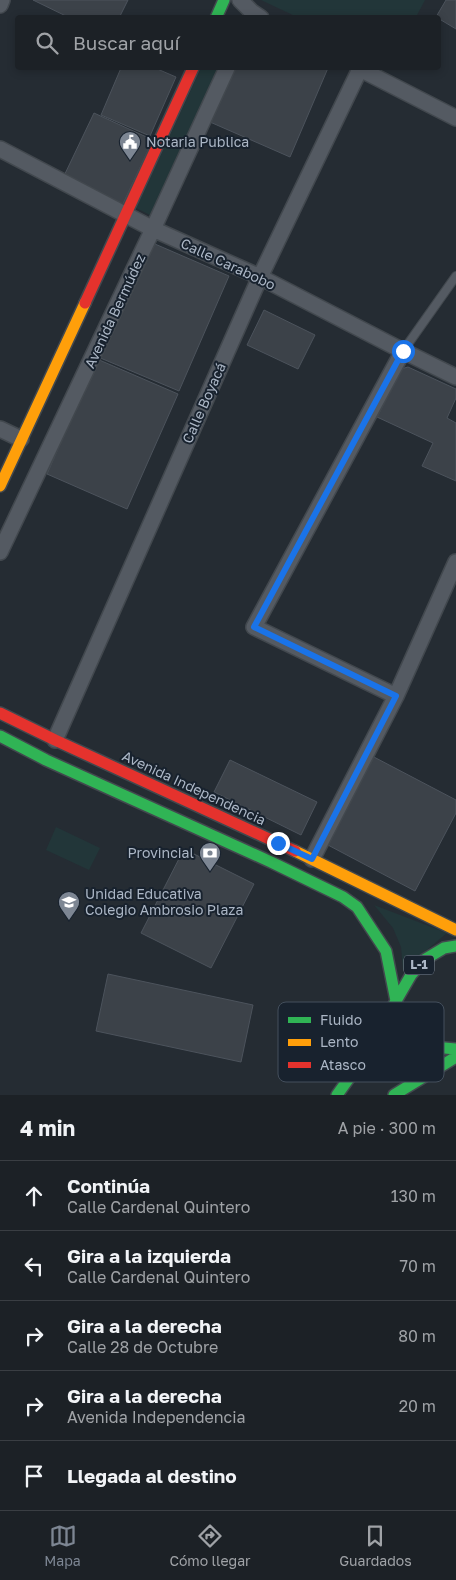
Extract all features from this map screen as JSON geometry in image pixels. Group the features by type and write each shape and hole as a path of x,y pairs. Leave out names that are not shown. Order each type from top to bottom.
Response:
{"street":[{"path":"0,5 2,0"},
{"path":"217,15 224,0"},
{"path":"240,0 253,15"},
{"path":"0,486 192,70"},
{"name":"Avenida Bermúdez","path":"0,552 153,229 225,70"},
{"name":"Calle Boyacá","path":"55,740 260,278 358,70"},
{"path":"363,70 456,118"},
{"name":"Calle Carabobo","path":"0,149 126,216 260,278 456,377"},
{"path":"396,696 254,627 403,351"},
{"path":"0,429 21,439"},
{"path":"312,859 396,696 456,562"},
{"name":"Avenida Independencia","path":"0,713 312,859 456,930"},
{"path":"0,736 46,760 271,862 343,897 357,907 386,951 396,1001"},
{"name":"L-1","path":"396,1001 411,975 424,960 444,948 456,946"},
{"path":"444,1064 456,1057"},
{"name":"L-1","path":"337,1095 346,1082"},
{"path":"394,1095 415,1082"}],"lane":[{"path":"403,351 456,276"}],"green space":[{"path":"261,0 425,0 417,15 293,15"},
{"path":"200,70 217,70 150,215 136,208"},
{"path":"56,827 100,848 89,870 46,850"},
{"path":"374,905 447,933 403,970 401,947 393,928"}],"building":[{"path":"33,0 128,0 120,15 64,15"},
{"path":"446,0 456,0 456,29 441,20 441,15 437,15"},
{"path":"120,70 160,70 176,77 150,136 101,115"},
{"path":"233,70 327,70 290,157 210,122"},
{"path":"94,113 153,140 121,208 62,180"},
{"path":"148,241 229,276 179,391 98,357"},
{"path":"264,310 315,335 298,369 247,345"},
{"path":"97,359 178,394 127,509 47,474"},
{"path":"408,367 456,389 456,398 447,418 456,423 456,481 422,466 433,443 377,417 401,369"},
{"path":"372,756 456,800 456,813 415,891 326,844"},
{"path":"230,760 317,802 301,835 214,792"},
{"path":"184,849 254,884 211,968 141,933"},
{"path":"108,974 253,1005 241,1062 96,1031"}],"traffic: fast":[{"path":"217,15 224,0"},
{"path":"0,736 46,760 271,862 343,897 357,907 386,951 396,1001"},
{"path":"395,1002 411,975 424,960 444,948 456,946"},
{"path":"444,1048 456,1049"},
{"path":"444,1064 456,1057"},
{"path":"337,1095 346,1082"},
{"path":"394,1095 415,1082"}],"traffic: slow":[{"path":"0,486 85,303"},
{"path":"295,851 456,930"}],"traffic: jam":[{"path":"85,303 192,70"},
{"path":"0,713 295,851"}],"place":[{"name":"Notaria Publica","path":"130,161"},
{"name":"Provincial","path":"210,872"},
{"name":"Unidad Educativa Colegio Ambrosio Plaza","path":"69,921"}],"route":[{"path":"278,843 312,859 396,696 254,627 403,351"}]}
